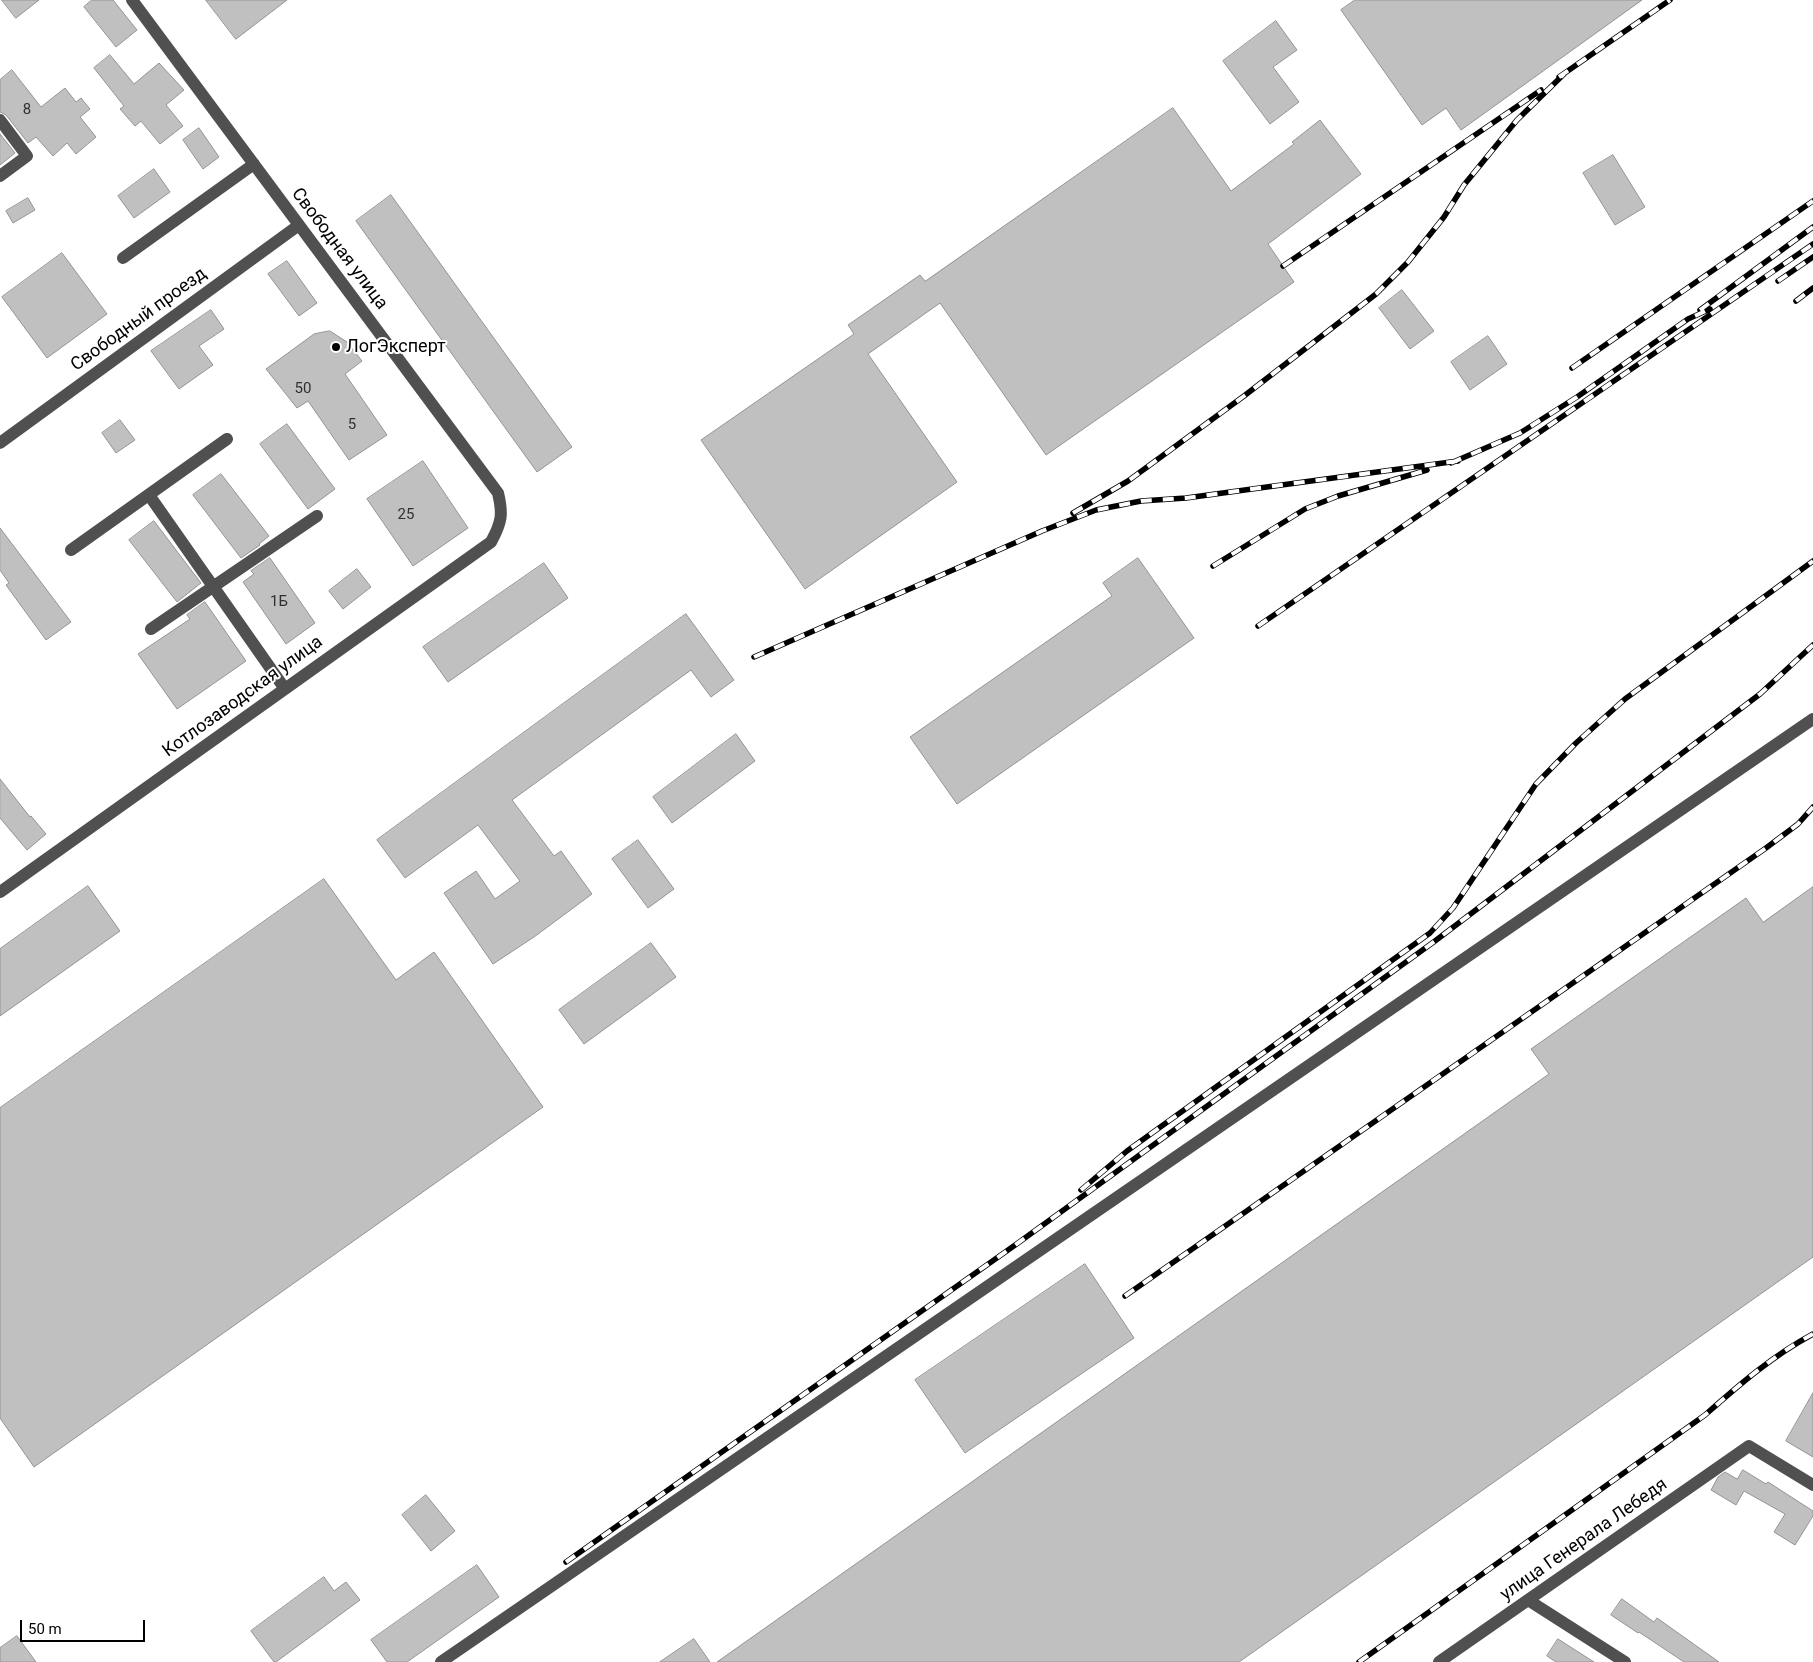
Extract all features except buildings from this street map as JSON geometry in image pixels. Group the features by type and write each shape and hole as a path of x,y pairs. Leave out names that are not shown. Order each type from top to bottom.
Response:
{"street":[{"name":"Свободная улица","path":"132,0 498,493 502,511 500,526"},
{"path":"0,120 27,156 0,176"},
{"path":"122,258 254,164"},
{"name":"Свободный проезд","path":"0,443 299,225"},
{"path":"71,550 227,439"},
{"path":"148,495 285,689"},
{"path":"151,629 317,516"},
{"name":"Котлозаводская улица","path":"0,892 491,542 500,526"},
{"path":"441,1662 1813,719"},
{"name":"улица Генерала Лебедя","path":"1439,1662 1749,1446 1813,1485"},
{"path":"1528,1600 1625,1662"}],"railway":[{"path":"1559,77 1670,0"},
{"path":"1073,513 1128,481 1244,396 1376,294 1408,262 1444,217 1464,185 1517,120 1564,74"},
{"path":"1283,266 1541,90"},
{"path":"1572,368 1813,201"},
{"path":"1700,310 1813,227"},
{"path":"1258,626 1813,244"},
{"path":"1778,281 1813,257"},
{"path":"1796,301 1813,288"},
{"path":"1451,463 1520,433 1577,397 1688,319 1710,309"},
{"path":"754,657 1042,531 1096,510 1141,501 1186,498 1458,461"},
{"path":"1213,566 1305,509 1338,496 1427,470"},
{"path":"1081,1190 1127,1151 1430,933 1453,908 1536,784 1576,743 1625,699 1813,561"},
{"path":"566,1562 1018,1243 1435,941 1760,694 1813,645"},
{"path":"1125,1296 1766,848 1798,824 1813,807"},
{"path":"1359,1662 1705,1415 1770,1361 1813,1334"}],"place":[{"name":"ЛогЭксперт","path":"336,347"}]}
